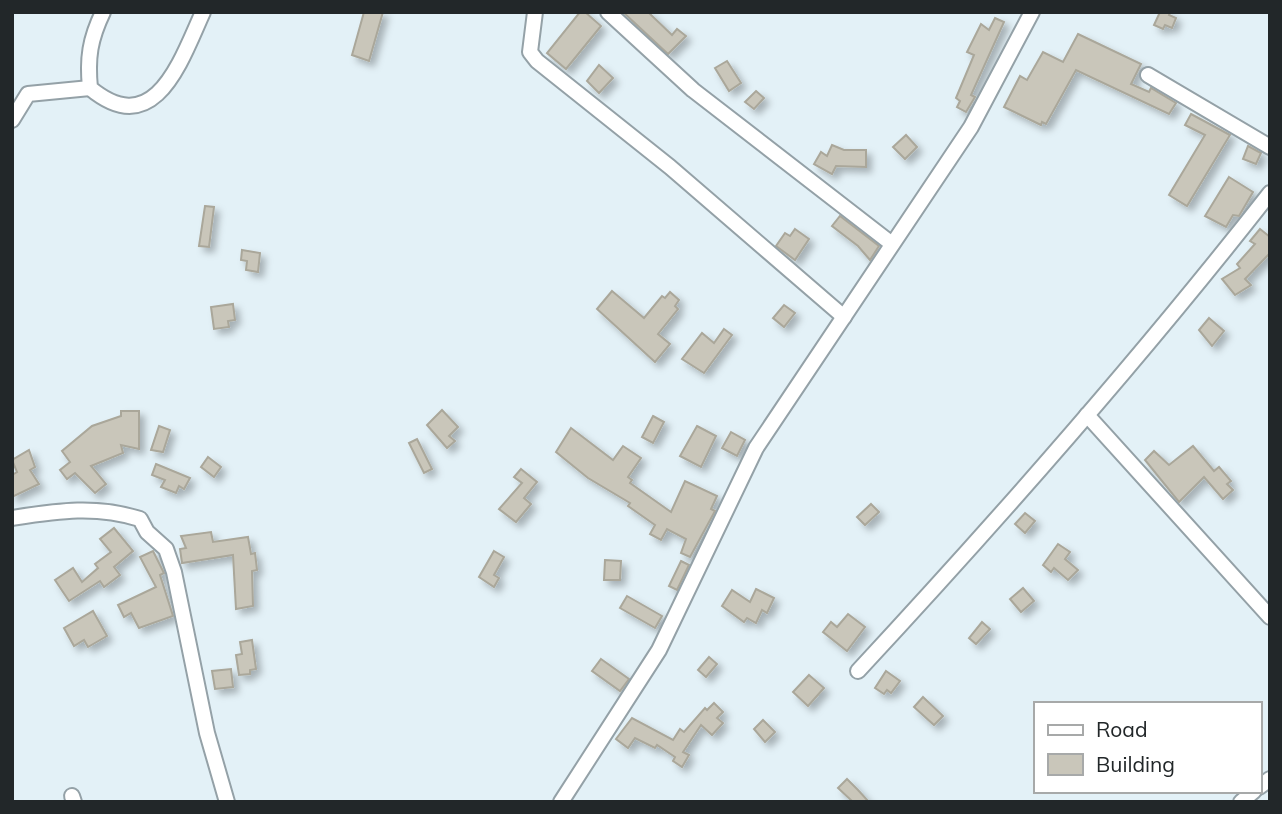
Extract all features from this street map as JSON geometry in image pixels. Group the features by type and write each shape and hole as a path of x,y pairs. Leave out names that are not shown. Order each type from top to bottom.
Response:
{"street":[{"path":"103,12 90,41 87,62 90,88 107,102 127,106 146,102 163,91 203,12"},
{"path":"534,12 530,52 537,61 670,167 844,317"},
{"path":"608,12 693,90 892,244"},
{"path":"561,802 659,650 756,448 971,127 1032,12"},
{"path":"1149,75 1270,147"},
{"path":"12,120 29,94 90,88"},
{"path":"858,671 963,558 1087,415 1193,290 1270,193"},
{"path":"1087,415 1270,617"},
{"path":"12,518 61,510 110,509 140,519 147,532 166,549 181,600 207,733 227,802"}],"building":[{"path":"364,12 383,12 369,61 352,55"},
{"path":"580,12 585,12 601,26 566,69 547,53"},
{"path":"623,12 648,12 672,35 677,29 686,36 668,54"},
{"path":"1160,12 1170,12 1169,15 1176,18 1172,28 1165,25 1163,29 1154,25"},
{"path":"995,18 1004,22 971,95 975,97 966,112 957,107 960,101 956,98 974,55 967,52 981,24 989,30"},
{"path":"1078,34 1141,64 1131,84 1149,92 1151,88 1176,103 1169,114 1076,70 1046,124 1042,122 1041,125 1004,107 1020,76 1027,80 1043,52 1063,62"},
{"path":"727,61 741,83 729,91 715,68"},
{"path":"599,65 613,78 599,93 587,81"},
{"path":"756,91 764,98 754,109 745,102"},
{"path":"1191,114 1230,135 1187,206 1169,195 1205,135 1185,125"},
{"path":"906,135 917,147 905,159 893,147"},
{"path":"832,145 844,150 866,150 866,167 836,166 832,174 814,164 821,152 827,156"},
{"path":"1248,146 1261,153 1256,164 1243,159"},
{"path":"1229,177 1253,192 1239,216 1233,215 1226,227 1205,216"},
{"path":"205,206 214,207 209,247 199,246"},
{"path":"840,216 879,246 870,260 858,246 832,226"},
{"path":"795,229 809,239 795,260 776,246 785,233 790,236"},
{"path":"1260,229 1270,237 1270,253 1245,279 1251,285 1235,295 1222,279 1240,268 1237,264 1255,244 1250,241"},
{"path":"242,250 260,253 258,272 246,270 247,261 241,260"},
{"path":"612,291 644,318 662,296 665,298 670,292 679,300 675,306 678,309 658,334 670,344 655,362 597,309"},
{"path":"233,304 235,320 228,321 229,327 214,329 211,307"},
{"path":"784,305 795,313 784,327 773,318"},
{"path":"1209,318 1224,331 1212,346 1199,330"},
{"path":"724,329 732,335 704,373 682,359 702,333 714,343"},
{"path":"442,410 458,427 449,436 455,441 447,448 427,425"},
{"path":"121,411 139,411 139,449 121,445 123,453 91,466 106,484 95,493 75,473 67,479 60,470 70,462 62,451 92,426 121,416"},
{"path":"653,416 664,422 653,443 642,437"},
{"path":"159,426 170,430 163,452 151,450"},
{"path":"697,426 716,436 701,467 680,456"},
{"path":"571,428 613,460 623,446 641,458 628,477 632,480 630,483 671,512 685,481 717,496 711,509 715,511 690,557 681,553 686,539 667,529 661,540 650,534 655,525 628,506 630,503 588,478 556,452"},
{"path":"731,432 745,440 737,456 722,448"},
{"path":"417,439 432,469 424,473 409,443"},
{"path":"1193,446 1214,471 1219,467 1231,481 1227,484 1233,490 1223,499 1204,477 1179,502 1145,460 1154,451 1169,465"},
{"path":"29,450 35,467 30,470 39,484 12,497 12,475 17,472 12,460"},
{"path":"208,457 221,467 214,477 201,467"},
{"path":"156,464 190,478 184,489 179,486 176,493 161,487 165,480 152,475"},
{"path":"521,469 537,482 524,498 531,504 516,522 499,509 522,483 514,477"},
{"path":"871,504 879,512 865,525 857,517"},
{"path":"1025,513 1035,521 1025,533 1015,524"},
{"path":"114,528 133,551 114,567 120,575 104,587 100,581 69,601 55,580 73,568 82,582 98,568 95,564 111,552 100,539"},
{"path":"211,532 213,542 248,537 251,554 255,553 257,570 252,571 253,606 236,609 233,555 182,563 180,549 186,548 181,536"},
{"path":"1058,544 1070,552 1065,559 1078,570 1068,580 1054,568 1051,572 1043,565"},
{"path":"153,551 164,573 160,575 173,616 139,628 131,613 124,617 118,605 156,587 140,557"},
{"path":"494,551 504,557 494,575 499,578 494,587 479,577"},
{"path":"605,560 621,561 620,580 604,580"},
{"path":"681,561 689,565 677,590 669,586"},
{"path":"1023,588 1034,601 1021,612 1010,599"},
{"path":"756,589 774,598 767,613 762,610 756,623 747,618 744,622 722,606 732,590 750,602"},
{"path":"627,596 662,616 655,628 620,608"},
{"path":"93,611 107,636 88,647 84,640 74,646 64,628"},
{"path":"848,614 865,627 847,651 823,632 831,622 837,627"},
{"path":"982,622 990,629 976,644 969,638"},
{"path":"252,640 256,669 250,670 250,674 239,675 236,655 242,654 240,642"},
{"path":"709,657 717,664 706,677 698,670"},
{"path":"601,659 629,679 620,691 592,671"},
{"path":"231,669 233,687 215,689 212,671"},
{"path":"886,671 900,681 891,693 887,690 884,694 875,688"},
{"path":"809,675 824,688 808,706 793,692"},
{"path":"923,697 943,716 934,725 914,707"},
{"path":"714,703 723,712 717,718 723,723 712,735 701,725 683,752 689,755 682,767 673,761 675,757 657,745 655,748 635,738 628,748 616,739 632,718 673,740 680,729 684,732 705,708 707,710"},
{"path":"763,720 775,732 765,742 754,729"},
{"path":"847,779 869,802 853,802 838,788"}]}
